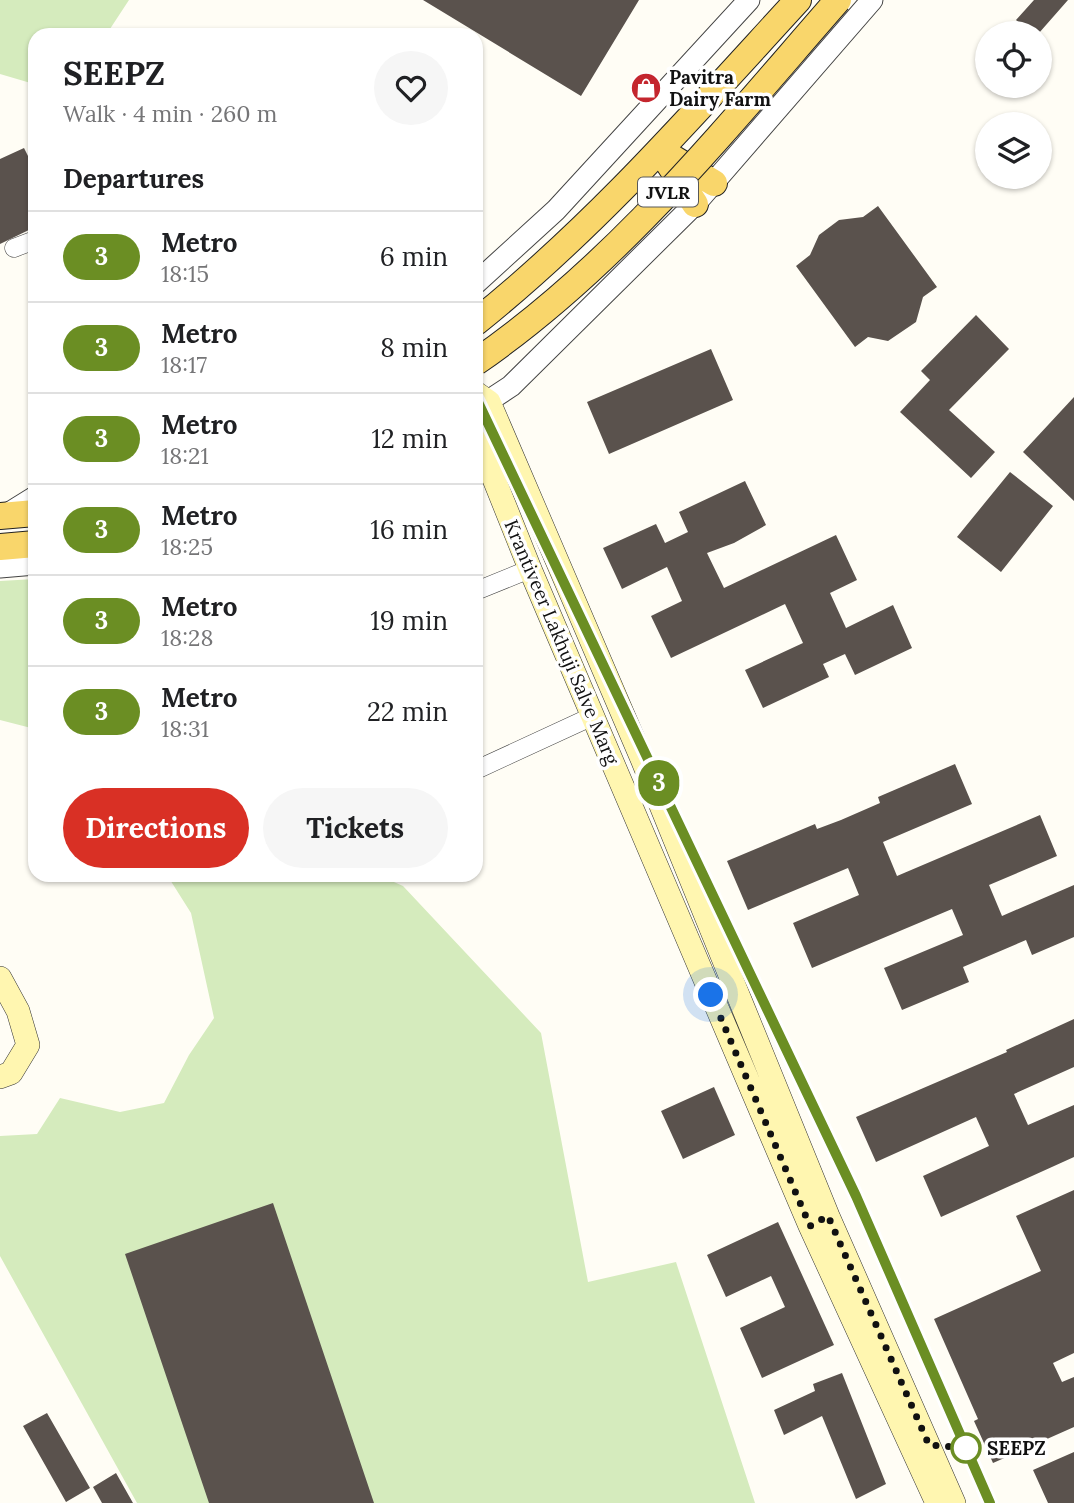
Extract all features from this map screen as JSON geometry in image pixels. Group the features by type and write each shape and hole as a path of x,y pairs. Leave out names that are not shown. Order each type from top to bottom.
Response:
{"main road":[{"name":"JVLR","path":"483,316 575,237 660,150 798,0"},
{"name":"JVLR","path":"483,356 593,266 644,218 838,0"},
{"path":"660,150 714,183"},
{"path":"660,150 695,204"},
{"name":"Krantiveer Lakhuji Salve Marg","path":"483,408 647,772 819,1221 954,1503"},
{"name":"Krantiveer Lakhuji Salve Marg","path":"483,452 593,716 819,1221 937,1503"},
{"path":"3,516 28,514"},
{"path":"0,547 28,545"},
{"path":"0,978 18,1011 28,1045 11,1073 0,1077"}],"street":[{"path":"483,277 556,210 749,0"},
{"path":"483,400 511,386 695,204 872,0"},
{"path":"13,248 28,243"},
{"path":"3,516 28,501"},
{"path":"0,566 28,564"},
{"path":"483,588 530,569"},
{"path":"483,767 593,716"}],"green space":[{"path":"0,0 129,0 111,28 28,28 28,82 0,74"},
{"path":"28,579 28,727 0,720 0,581"},
{"path":"171,882 394,882 403,886 541,1033 588,1282 676,1262 755,1503 137,1503 0,1256 0,1136 37,1134 60,1098 120,1112 164,1103 189,1055 214,1018 191,913"}],"building":[{"path":"423,0 639,0 581,96 483,36 483,28 469,28"},
{"path":"1034,0 1068,0 1050,21 1016,20"},
{"path":"24,148 28,156 28,230 0,244 0,159"},
{"path":"878,206 937,287 923,297 916,322 888,341 868,337 855,347 796,266 810,255 819,235 839,220 863,217"},
{"path":"976,315 1009,349 949,410 995,452 971,478 900,412 930,380 921,371"},
{"path":"711,349 733,400 609,454 587,402"},
{"path":"1074,397 1074,501 1023,452"},
{"path":"1010,472 1053,506 1001,572 957,537"},
{"path":"745,481 766,525 734,543 707,553 724,588 836,535 857,580 830,593 846,628 893,605 912,648 855,675 845,654 823,664 829,677 763,708 745,670 803,643 785,604 671,658 651,616 682,601 667,567 622,589 603,548 656,524 665,543 688,532 679,512"},
{"path":"955,764 972,804 883,842 897,876 1040,815 1057,856 989,885 1002,916 1074,885 1074,937 1032,955 1026,940 963,967 969,982 902,1010 884,968 963,935 952,909 812,968 793,923 859,895 848,868 748,910 727,861 815,824 817,829 841,820 880,803 878,797"},
{"path":"1074,1019 1074,1067 1014,1094 1028,1125 1074,1105 1074,1157 941,1217 923,1176 989,1146 976,1117 876,1162 856,1117 1007,1052 1006,1050"},
{"path":"714,1087 735,1135 683,1159 661,1111"},
{"path":"1074,1190 1074,1353 1053,1363 1062,1382 1074,1377 1074,1427 993,1463 974,1421 978,1419 934,1319 1041,1271 1016,1216"},
{"path":"273,1203 374,1503 209,1503 125,1254"},
{"path":"778,1222 834,1345 762,1378 740,1328 785,1307 771,1276 726,1297 707,1255"},
{"path":"842,1373 886,1484 856,1499 822,1416 784,1435 774,1410 815,1391 813,1384"},
{"path":"47,1413 90,1488 66,1502 23,1426"},
{"path":"1074,1452 1074,1503 1048,1503 1033,1470"},
{"path":"116,1473 133,1503 102,1503 93,1487"}],"metro line":[{"name":"3","path":"483,413 856,1196 990,1503"}],"place":[{"name":"Pavitra Dairy Farm","path":"646,88"},
{"name":"SEEPZ","path":"966,1448"}],"route":[{"path":"711,995 810,1226 828,1216 929,1445 966,1448"}]}
